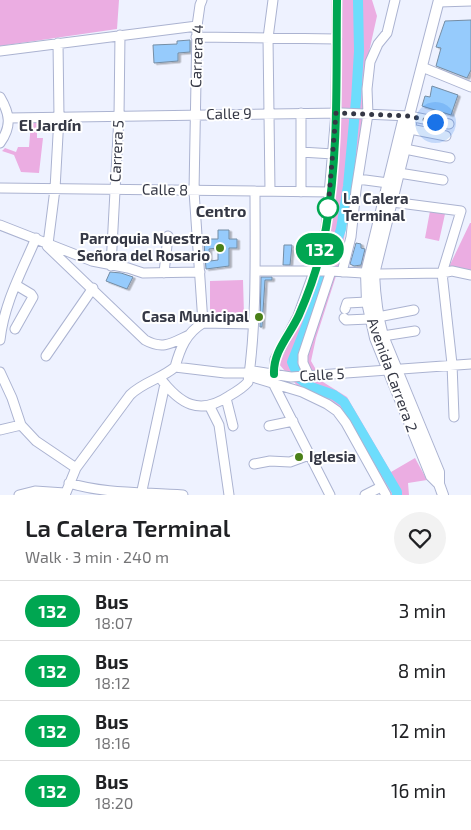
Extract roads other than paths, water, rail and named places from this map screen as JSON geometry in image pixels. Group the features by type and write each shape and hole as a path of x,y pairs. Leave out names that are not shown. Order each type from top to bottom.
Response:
{"main road":[{"name":"Avenida Carrera 2","path":"439,1 409,116 411,124 405,149 395,173 388,183 366,302 392,370 439,472 439,484 442,495"},
{"name":"Avenida Carrera 2","path":"392,370 383,336 373,318 375,296 370,273 392,202 403,121 409,116"}],"street":[{"name":"Carrera 4","path":"202,0 196,37 194,191 203,323"},
{"path":"270,192 268,38 273,0"},
{"path":"330,495 292,421 274,378 275,359 298,316 314,272 326,229 339,113 336,39 337,0"},
{"path":"342,272 350,237 358,179 370,62 378,44 387,33 395,0"},
{"path":"439,1 471,2"},
{"path":"0,51 197,26"},
{"name":"Carrera 5","path":"111,266 119,116 120,35"},
{"path":"196,37 336,39"},
{"path":"0,340 1,321 10,294 42,241 55,189 59,117 58,43"},
{"path":"422,67 471,86"},
{"path":"0,97 6,112 5,136 0,143"},
{"name":"Calle 9","path":"6,112 59,117 339,113 409,116 448,124"},
{"path":"301,192 302,113"},
{"path":"410,129 446,136"},
{"path":"405,149 450,158"},
{"path":"301,152 333,154"},
{"path":"395,173 443,180"},
{"path":"358,179 388,183"},
{"name":"Calle 8","path":"0,188 330,192"},
{"path":"163,381 173,394 182,400 193,404 210,406 245,386 248,382 254,271 255,191"},
{"path":"392,202 461,211 442,273 452,364 454,417"},
{"path":"0,225 92,261 128,268 143,274 200,272"},
{"path":"164,273 168,236"},
{"path":"42,241 145,340 153,344 169,344 189,335 203,323 252,324"},
{"path":"254,271 370,273 442,273 452,271 471,275"},
{"path":"308,376 303,363 303,355 331,271"},
{"path":"15,329 33,297 16,285"},
{"path":"46,356 93,288"},
{"path":"366,302 346,303 344,314 346,320 373,318 414,310"},
{"path":"383,336 415,331"},
{"path":"142,494 163,381 174,367 180,349 189,335"},
{"name":"Calle 5","path":"174,367 225,373 249,374 253,371 274,378 471,364"},
{"path":"0,372 12,398 21,425 36,442 76,468"},
{"path":"274,378 327,404 346,423 383,491 365,495"},
{"path":"19,495 35,491 65,494 76,468 130,394 137,389 163,381"},
{"path":"226,398 234,426"},
{"path":"210,406 219,425 229,495"},
{"path":"269,426 292,421"},
{"path":"0,430 21,425"},
{"path":"254,464 270,461 290,462 309,455"},
{"path":"69,483 90,492 183,495"}],"waterway":[{"path":"358,0 359,51 356,100 348,186 341,229 319,294 292,362 299,378 311,387 334,395 344,402 397,495"}],"place":[{"name":"La Calera Terminal","path":"328,208"},
{"name":"Parroquia Nuestra Señora del Rosario","path":"220,248"},
{"name":"Casa Municipal","path":"259,317"},
{"name":"Iglesia","path":"299,457"}],"district":[{"name":"El Jardín","path":"50,125"},
{"name":"Centro","path":"221,211"}]}
